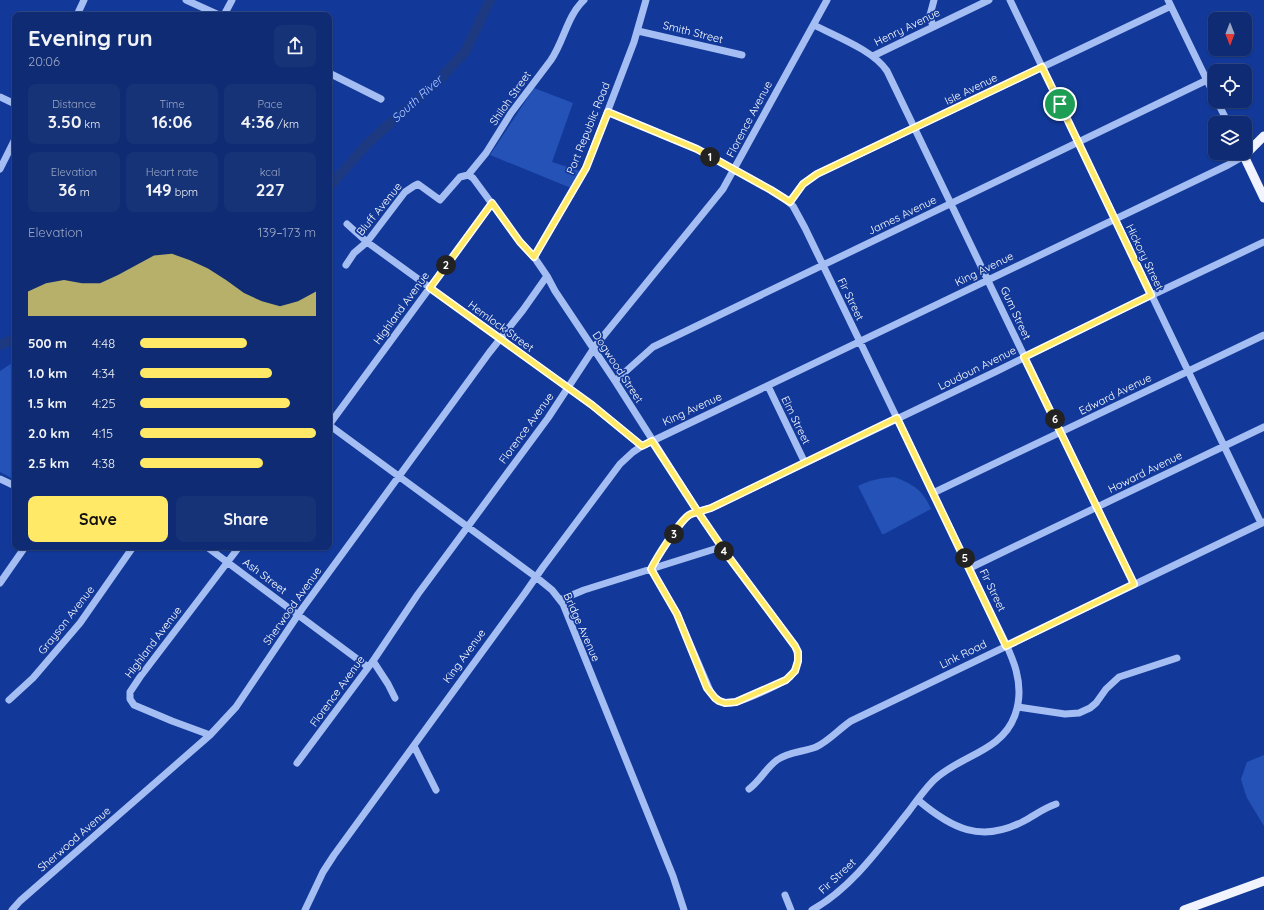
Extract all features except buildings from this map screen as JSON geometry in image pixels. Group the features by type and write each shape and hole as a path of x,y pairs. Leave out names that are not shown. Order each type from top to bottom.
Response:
{"main road":[{"name":"King Avenue","path":"1252,147 1264,136"},
{"path":"1245,160 1264,198"},
{"path":"1184,910 1264,882"}],"street":[{"path":"78,12 84,0"},
{"path":"186,0 212,12"},
{"path":"226,12 232,0"},
{"name":"Shiloh Street","path":"468,175 486,153 515,108 557,52 573,15 584,0"},
{"name":"Port Republic Road","path":"534,257 586,168 638,31 646,0"},
{"name":"Florence Avenue","path":"297,763 370,664 418,594 548,418 606,332 723,189 827,0"},
{"path":"933,27 930,15 934,0"},
{"name":"Henry Avenue","path":"814,25 873,56 989,0"},
{"name":"Hickory Street","path":"1010,0 1224,446 1263,522"},
{"path":"1170,3 1207,80"},
{"name":"Isle Avenue","path":"790,202 798,189 809,179 1042,67 1170,3"},
{"name":"Smith Street","path":"638,31 742,55"},
{"name":"Gum Street","path":"873,56 883,65 887,72 1134,584"},
{"path":"332,74 381,99"},
{"name":"James Avenue","path":"615,382 653,347 1207,80"},
{"path":"0,97 12,103"},
{"path":"608,112 692,147 790,202"},
{"path":"0,169 12,145"},
{"name":"King Avenue","path":"305,910 314,889 334,855 536,577 620,464 633,452 652,441 1115,219 1233,160"},
{"path":"468,175 473,178 492,203"},
{"name":"Bluff Avenue","path":"346,265 354,253 367,242 405,192 418,184 440,200 460,177 468,175"},
{"name":"Fir Street","path":"790,202 797,212 970,568 1014,662 1020,682 1018,707 1012,723 999,740 943,773 928,787 854,878 832,898 812,910"},
{"name":"Dogwood Street","path":"492,203 547,276 721,547 795,646 799,658 795,671 786,680 736,702 725,703 719,701 711,693 677,614 651,569"},
{"name":"Highland Avenue","path":"332,421 492,203"},
{"name":"Hemlock Street","path":"347,224 367,242 592,405 642,446"},
{"name":"Loudoun Avenue","path":"651,569 656,559 684,519 691,514 711,508 1151,295 1264,242"},
{"name":"Sherwood Avenue","path":"12,910 20,901 210,735 236,706 299,615 547,276"},
{"name":"Edward Avenue","path":"933,493 1264,335"},
{"name":"Elm Street","path":"768,386 805,463"},
{"name":"Bridge Avenue","path":"332,427 536,577 552,590 560,600 673,876 684,910"},
{"name":"Howard Avenue","path":"970,568 1264,427"},
{"path":"1,482 12,485"},
{"name":"Link Road","path":"749,789 760,780 772,765 782,756 823,744 851,721 1263,522"},
{"path":"560,600 584,590 721,547"},
{"path":"0,583 23,550"},
{"name":"Grayson Avenue","path":"9,700 33,678 80,623 131,550"},
{"name":"Ash Street","path":"211,550 299,615 370,664 388,684 395,698"},
{"name":"Highland Avenue","path":"210,735 144,710 132,703 129,696 140,677 237,550"},
{"path":"1018,707 1065,714 1079,713 1090,708 1096,703 1106,688 1119,677 1177,658"},
{"path":"414,746 436,790"},
{"path":"918,800 951,824 961,828 982,832 994,831 1015,825 1056,804"},
{"path":"785,896 791,910"}],"shaded area":[{"path":"534,88 573,103 552,162 580,171 571,188 490,155"},
{"path":"12,363 12,478 0,472 0,371"},
{"path":"894,477 917,488 925,497 931,509 882,534 858,486 875,480"},
{"path":"1264,755 1264,826 1247,798 1241,779 1247,762"}],"waterway":[{"name":"South River","path":"332,184 368,143 439,80 465,52 490,0"},
{"name":"South River","path":"0,345 12,340"}],"route":[{"path":"1060,104 1042,67 817,174 798,189 790,202 697,149 608,112 586,168 534,257 523,246 492,203 430,288 592,405 642,446 652,441 698,512 691,514 684,519 656,559 651,569 677,614 707,688 719,701 725,703 736,702 786,680 795,671 799,658 795,646 728,556 698,512 711,508 897,418 1006,646 1134,584 1024,357 1151,295 1060,104"}]}
